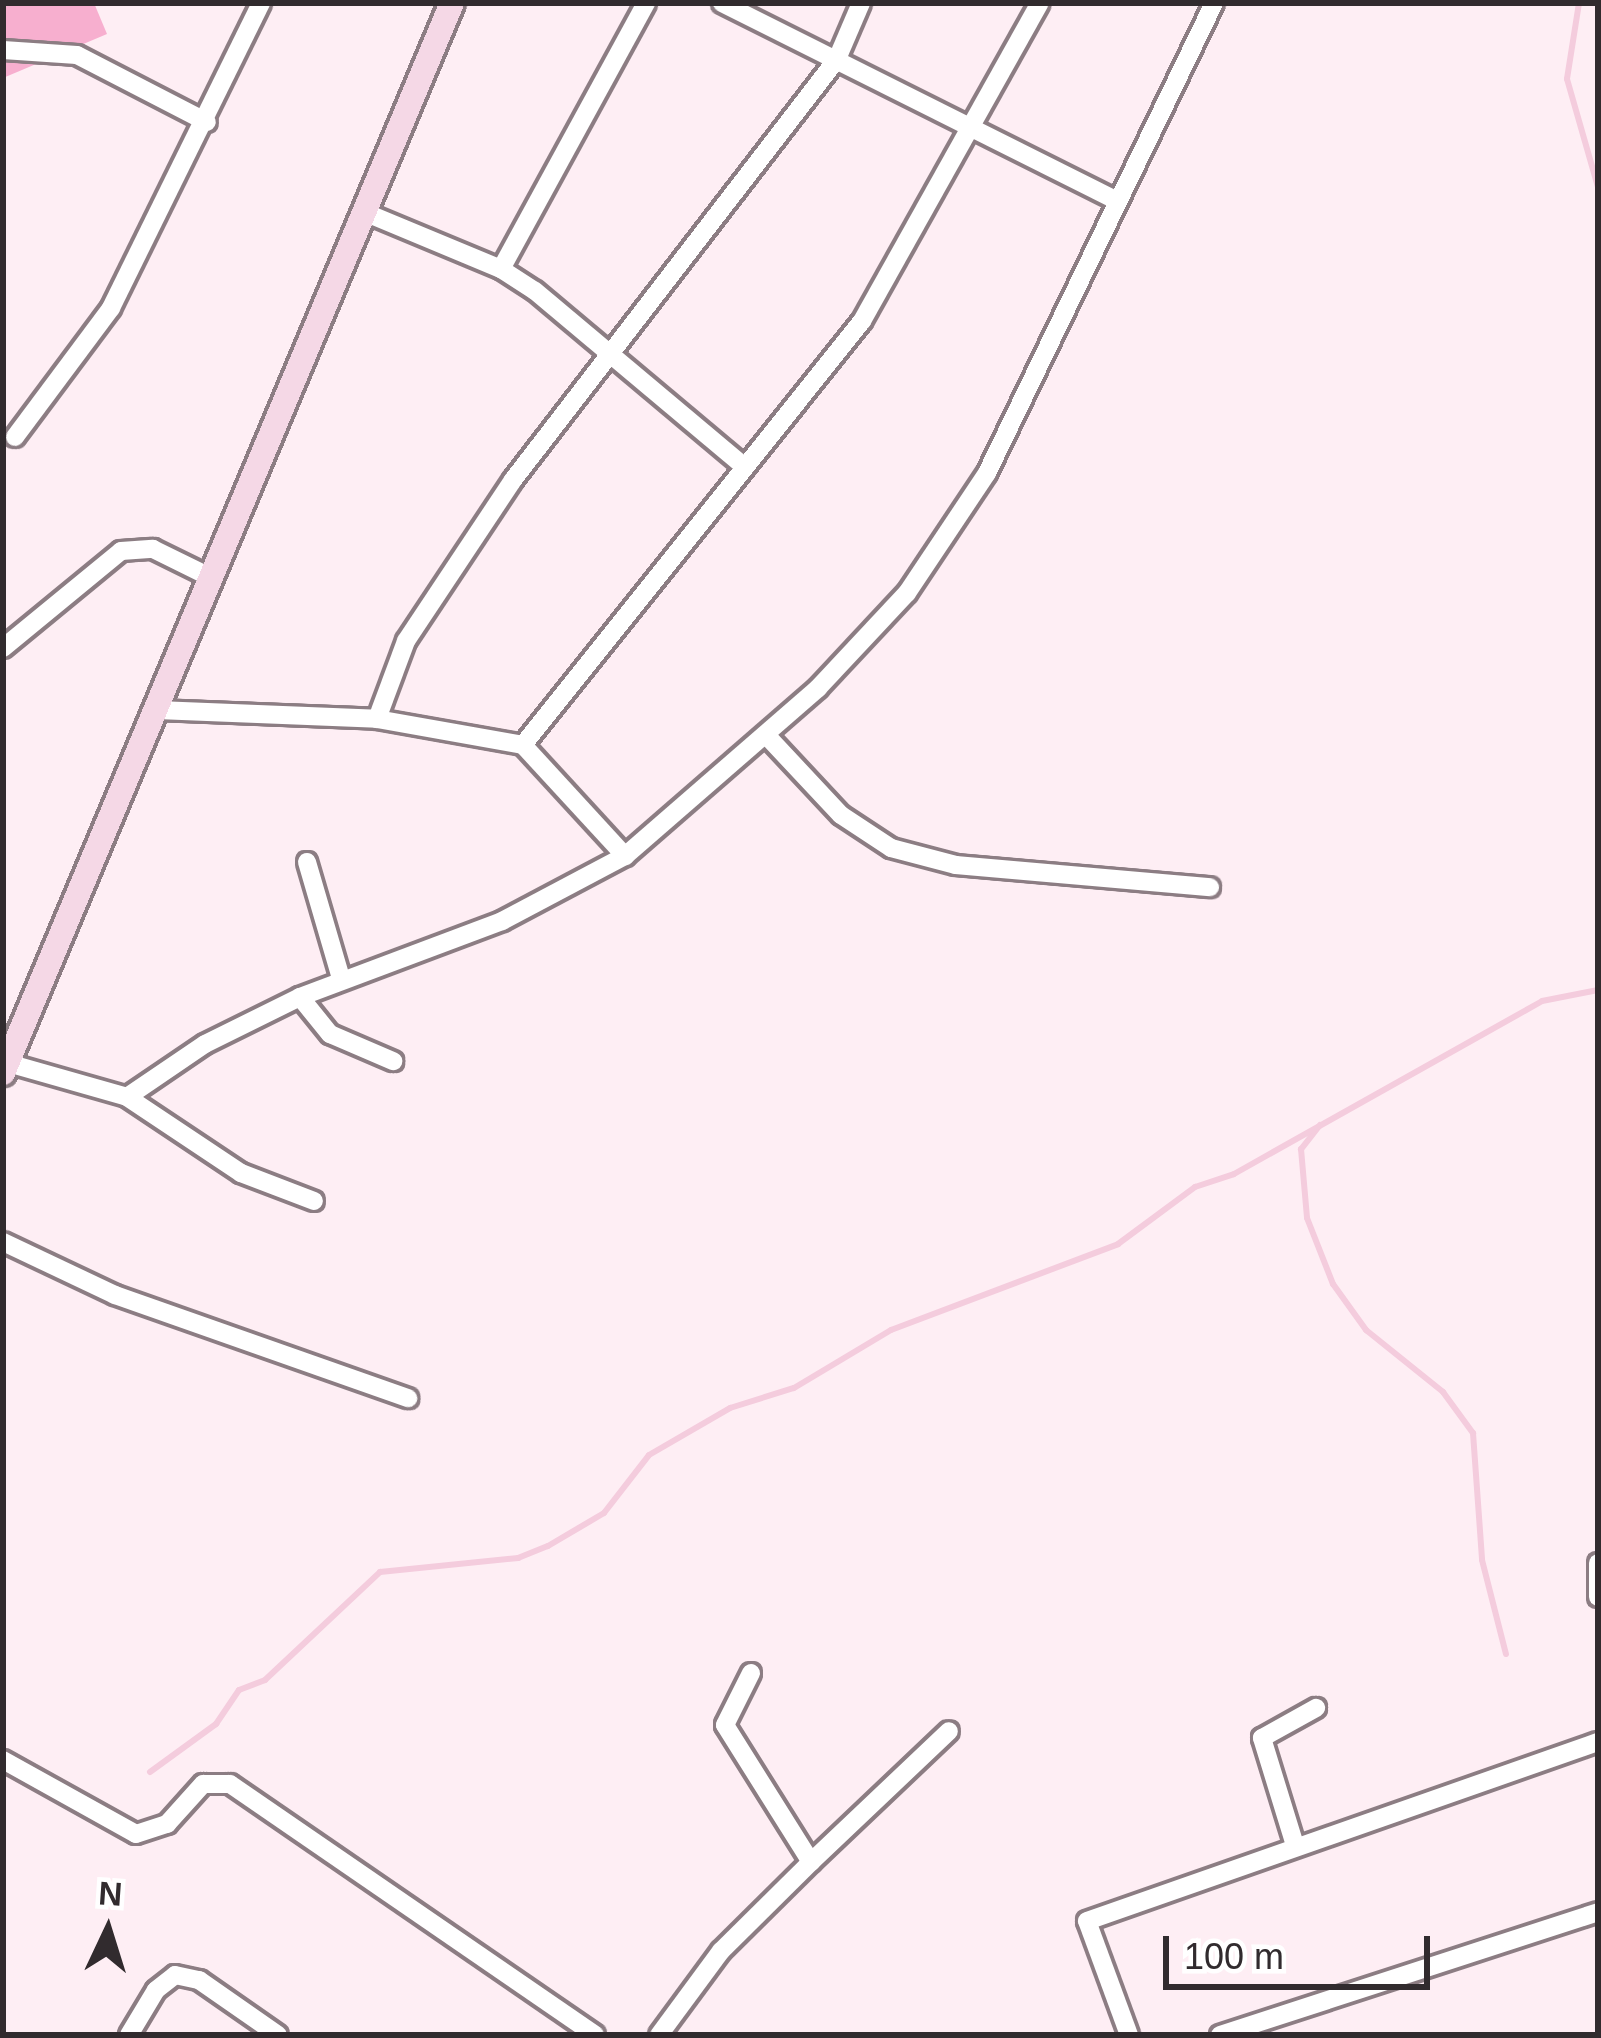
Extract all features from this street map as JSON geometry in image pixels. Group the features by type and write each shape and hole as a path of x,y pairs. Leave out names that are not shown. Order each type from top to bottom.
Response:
{"street":[{"path":"15,437 112,308 207,122 260,3"},
{"path":"314,1201 241,1173 127,1097 5,1068 452,3"},
{"path":"501,269 646,3"},
{"path":"722,3 1115,200"},
{"path":"377,719 419,620 612,350 837,59 861,3"},
{"path":"523,745 862,321 975,130 1040,3"},
{"path":"127,1097 205,1044 300,997 502,921 625,856 767,736 872,634 946,539 1068,314 1115,200 1214,3"},
{"path":"3,50 77,55 207,122"},
{"path":"364,212 501,269 612,350 745,467"},
{"path":"3,648 121,551 153,549 212,578"},
{"path":"157,710 377,719 523,745 625,856"},
{"path":"767,736 841,815 891,848 956,865 1210,886"},
{"path":"307,862 341,978"},
{"path":"300,997 330,1034 363,1054 393,1061"},
{"path":"3,1242 115,1294 408,1398"},
{"path":"1598,1563 1598,1597"},
{"path":"751,1672 725,1725 812,1862"},
{"path":"1294,1842 1262,1738 1316,1708"},
{"path":"659,2035 721,1951 949,1731"},
{"path":"1129,2035 1088,1921 1294,1842 1598,1742"},
{"path":"3,1760 136,1834 167,1824 203,1784 230,1784 595,2035"},
{"path":"1220,2035 1598,1912"},
{"path":"129,2035 156,1990 175,1976 199,1980 278,2035"}],"shaded area":[{"path":"3,3 94,3 107,34 3,78"}],"waterway":[{"path":"1579,3 1567,79 1598,187"},
{"path":"150,1772 216,1724 239,1690 265,1680 380,1572 518,1558 548,1546 604,1513 649,1455 730,1408 794,1388 891,1330 1118,1244 1195,1187 1234,1174 1542,1001 1598,990"},
{"path":"1320,1125 1301,1149 1307,1218 1333,1284 1366,1330 1443,1392 1473,1433 1482,1560 1506,1654"}]}
